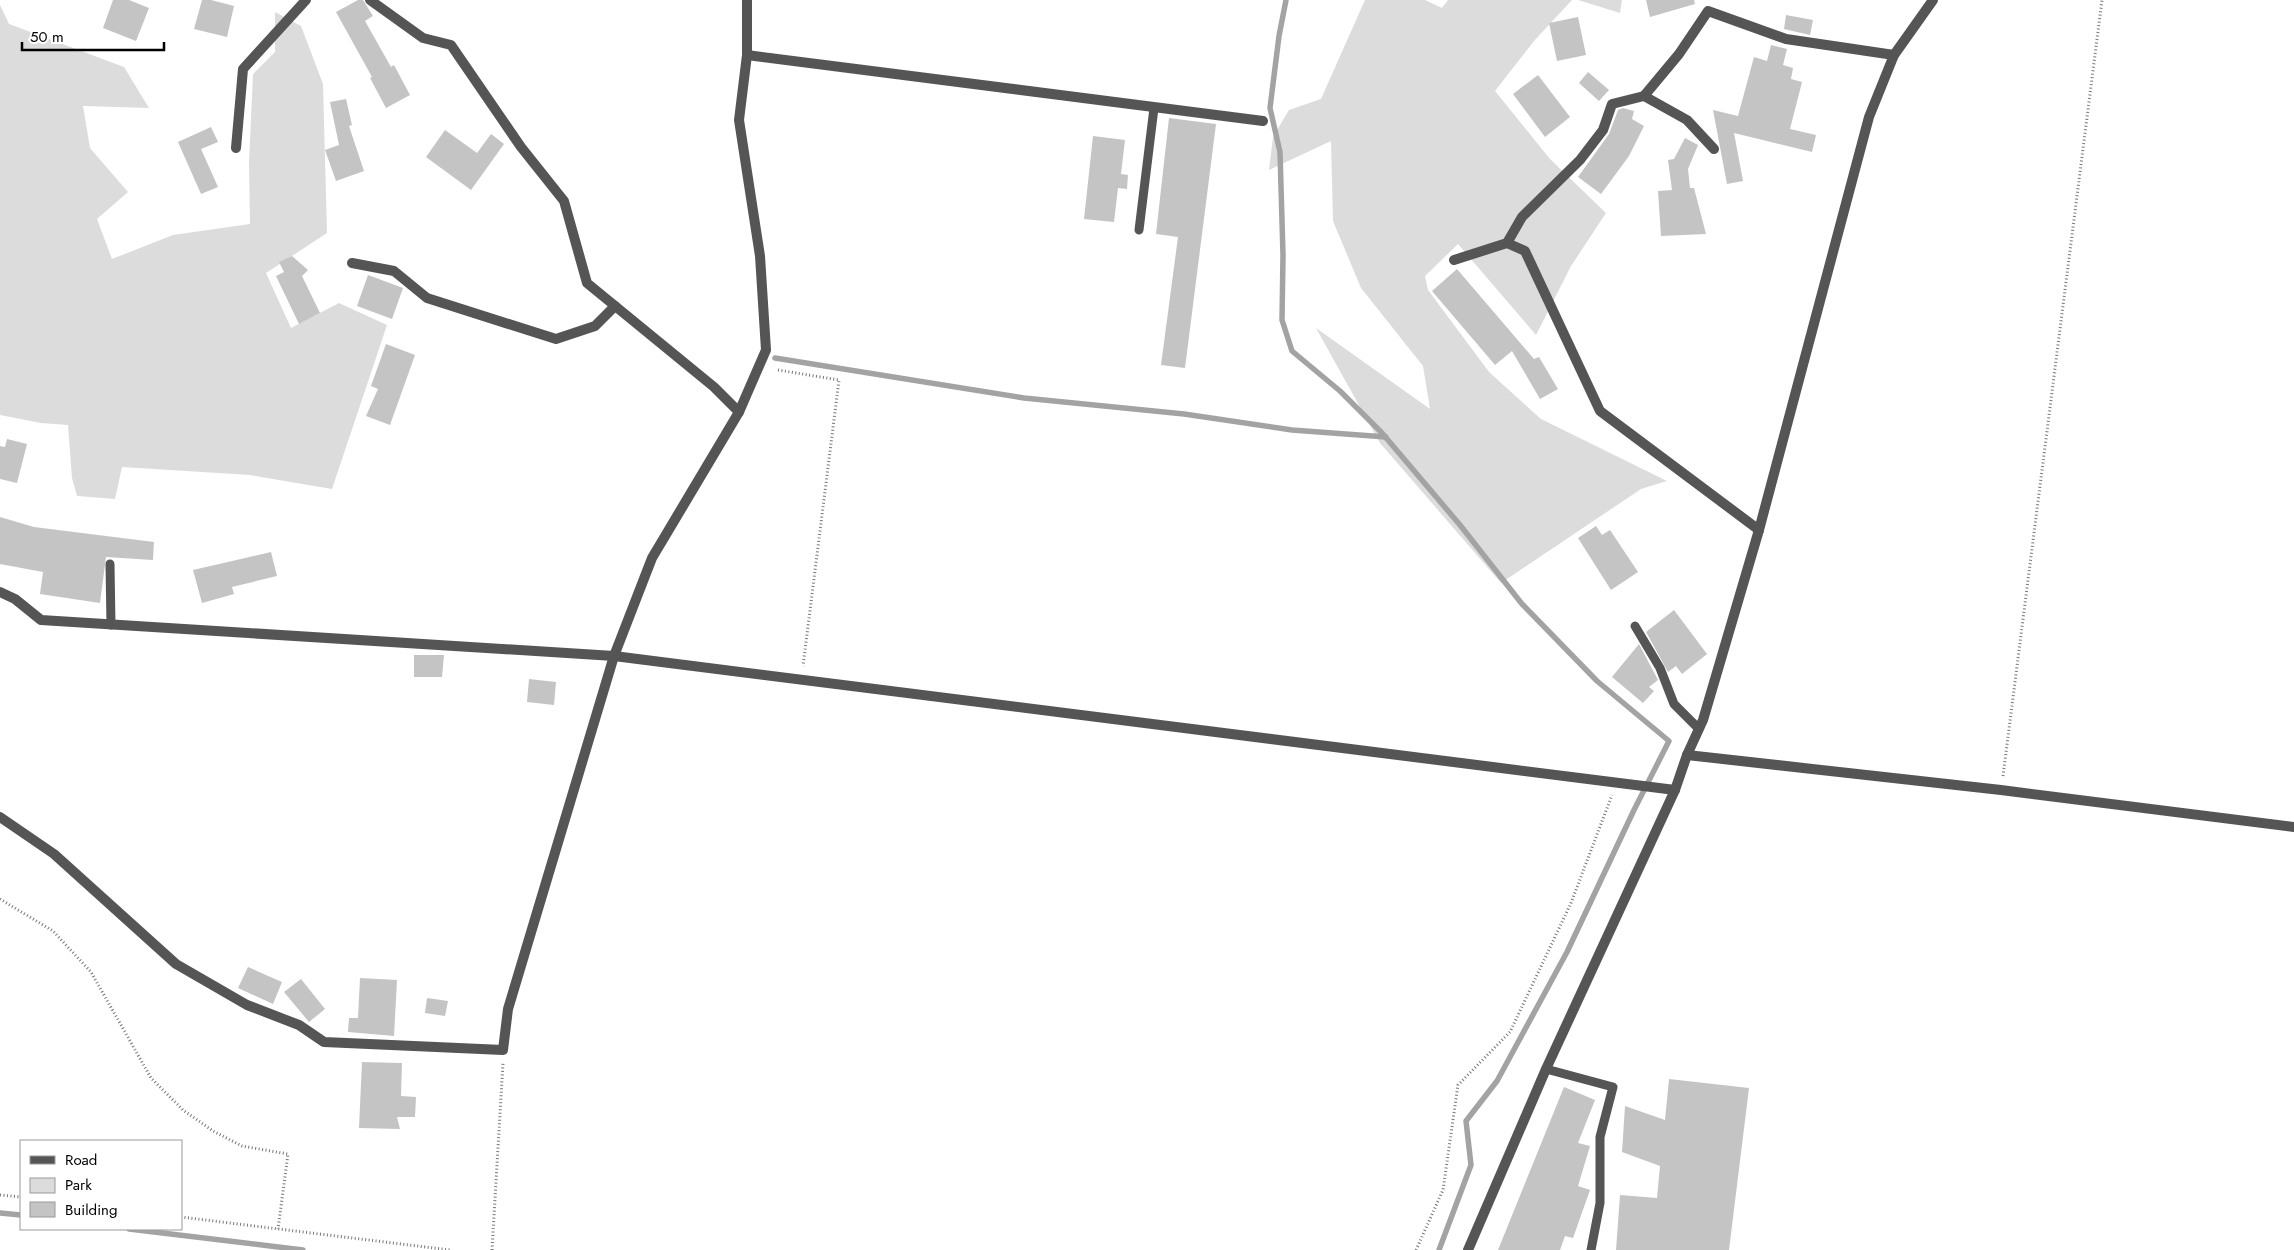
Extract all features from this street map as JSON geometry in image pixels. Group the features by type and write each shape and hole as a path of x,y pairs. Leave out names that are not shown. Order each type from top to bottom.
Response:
{"street":[{"path":"236,148 243,69 306,0"},
{"path":"370,0 424,38 451,45 521,147 564,202 587,283 714,386 739,412"},
{"path":"0,817 54,854 176,964 246,1005 299,1025 324,1042 503,1050 508,1010 614,656 652,558 739,412 766,350 760,256 739,120 747,55 746,0"},
{"path":"1468,1250 1546,1069 1675,790 1687,755 1703,720 1759,530 1869,117 1894,55 1933,0"},
{"path":"1454,260 1507,243 1522,217 1580,160 1603,130 1612,104 1644,96 1679,54 1708,11 1786,39 1894,55"},
{"path":"747,55 1263,121"},
{"path":"1644,96 1687,120 1714,149"},
{"path":"1507,243 1525,252 1600,411 1759,530"},
{"path":"352,263 394,271 427,298 556,339 595,326 615,306"},
{"path":"0,592 15,599 42,620 614,656 1675,790"},
{"path":"1687,755 2001,790 2294,827"}],"lane":[{"path":"1139,230 1154,108"},
{"path":"110,564 112,625"},
{"path":"1635,626 1660,668 1674,704 1699,730"},
{"path":"1546,1069 1613,1087 1600,1137 1600,1203 1591,1250"}],"path":[{"path":"2001,790 2102,0"},
{"path":"778,370 839,380 801,679"},
{"path":"1416,1250 1443,1190 1458,1085 1510,1032 1572,903 1616,783"},
{"path":"0,899 53,931 91,972 151,1078 183,1110 213,1131 242,1146 288,1154 278,1229"},
{"path":"492,1250 503,1086 503,1050"},
{"path":"0,1195 20,1198"},
{"path":"182,1217 450,1250"}],"green space":[{"path":"1365,0 1425,0 1442,8 1448,0 1572,0 1534,41 1495,91 1550,159 1606,213 1571,266 1536,335 1458,244 1425,276 1428,290 1489,372 1541,419 1667,481 1641,489 1501,583 1380,443 1316,328 1430,409 1423,366 1361,288 1333,221 1331,141 1269,170 1273,137 1289,110 1321,99"},
{"path":"1578,0 1622,0 1620,13"},
{"path":"0,5 9,24 124,67 149,108 83,106 90,148 128,192 97,219 112,259 173,235 250,224 249,163 253,74 275,52 275,12 301,26 323,84 327,233 266,273 291,328 339,303 387,325 332,489 250,475 122,467 115,499 77,496 72,478 68,425 41,423 0,415"}],"building":[{"path":"113,0 129,0 149,8 136,41 103,28"},
{"path":"202,0 211,0 234,6 227,37 194,29"},
{"path":"358,0 363,0 373,16 365,21 391,67 394,65 410,95 386,108 370,78 372,77 336,12"},
{"path":"1646,0 1694,0 1695,4 1650,17"},
{"path":"1786,15 1813,20 1810,35 1784,29"},
{"path":"1578,17 1586,55 1557,61 1549,23"},
{"path":"1771,45 1787,49 1783,65 1793,68 1791,79 1802,82 1790,129 1816,135 1812,152 1734,133 1743,181 1727,184 1713,110 1738,116 1754,57 1767,61"},
{"path":"1588,72 1609,90 1599,101 1579,83"},
{"path":"1538,75 1570,117 1545,137 1513,94"},
{"path":"346,99 352,125 349,126 364,171 336,181 325,150 339,145 330,102"},
{"path":"1623,108 1634,111 1632,119 1644,126 1629,156 1601,194 1578,177 1609,134 1618,110"},
{"path":"1169,118 1216,124 1185,368 1161,365 1178,237 1156,234"},
{"path":"211,127 218,142 201,149 218,187 201,194 178,142"},
{"path":"445,130 477,153 491,134 504,144 471,190 426,157"},
{"path":"1093,136 1125,140 1121,174 1128,175 1127,189 1118,188 1114,222 1084,219"},
{"path":"1685,138 1698,145 1688,169 1690,188 1694,188 1706,234 1661,236 1658,191 1672,190 1668,160 1674,159"},
{"path":"292,256 308,270 302,276 320,313 299,324 276,276 284,272 279,262"},
{"path":"1457,269 1534,359 1539,357 1558,389 1540,399 1512,351 1495,365 1432,291"},
{"path":"368,275 403,288 392,319 357,306"},
{"path":"386,344 415,355 390,425 366,416 378,389 371,386"},
{"path":"7,439 27,444 17,483 0,479 0,446 5,447"},
{"path":"0,517 34,527 154,542 153,560 106,557 100,603 40,594 43,572 0,564"},
{"path":"1596,526 1602,535 1610,530 1638,572 1611,590 1578,538"},
{"path":"271,552 277,576 232,587 234,594 202,603 193,570"},
{"path":"1674,610 1707,654 1682,674 1676,666 1668,672 1646,632"},
{"path":"1639,644 1658,680 1649,687 1654,691 1643,703 1612,677"},
{"path":"414,655 444,655 442,677 414,677"},
{"path":"529,679 556,682 554,705 527,702"},
{"path":"248,967 282,982 273,1004 238,988"},
{"path":"360,978 397,980 394,1036 348,1032 349,1018 358,1018"},
{"path":"301,979 325,1009 309,1022 284,992"},
{"path":"427,998 448,1001 445,1016 425,1013"},
{"path":"362,1062 402,1063 401,1096 416,1097 415,1117 397,1117 400,1129 359,1128"},
{"path":"1669,1079 1749,1088 1729,1250 1616,1250 1620,1195 1657,1198 1660,1166 1622,1152 1625,1106 1665,1120"},
{"path":"1564,1087 1595,1100 1578,1143 1590,1146 1578,1186 1590,1190 1573,1238 1565,1236 1560,1250 1498,1250"}],"waterway":[{"path":"1286,0 1279,36 1270,108 1280,152 1283,255 1282,320 1292,351 1340,391 1382,433 1460,525 1522,604 1597,681 1669,741 1567,952 1497,1081 1466,1121 1471,1165 1439,1250"},
{"path":"775,358 1024,398 1184,414 1292,430 1386,437"},
{"path":"0,1213 20,1215"},
{"path":"137,1230 303,1250"}]}
